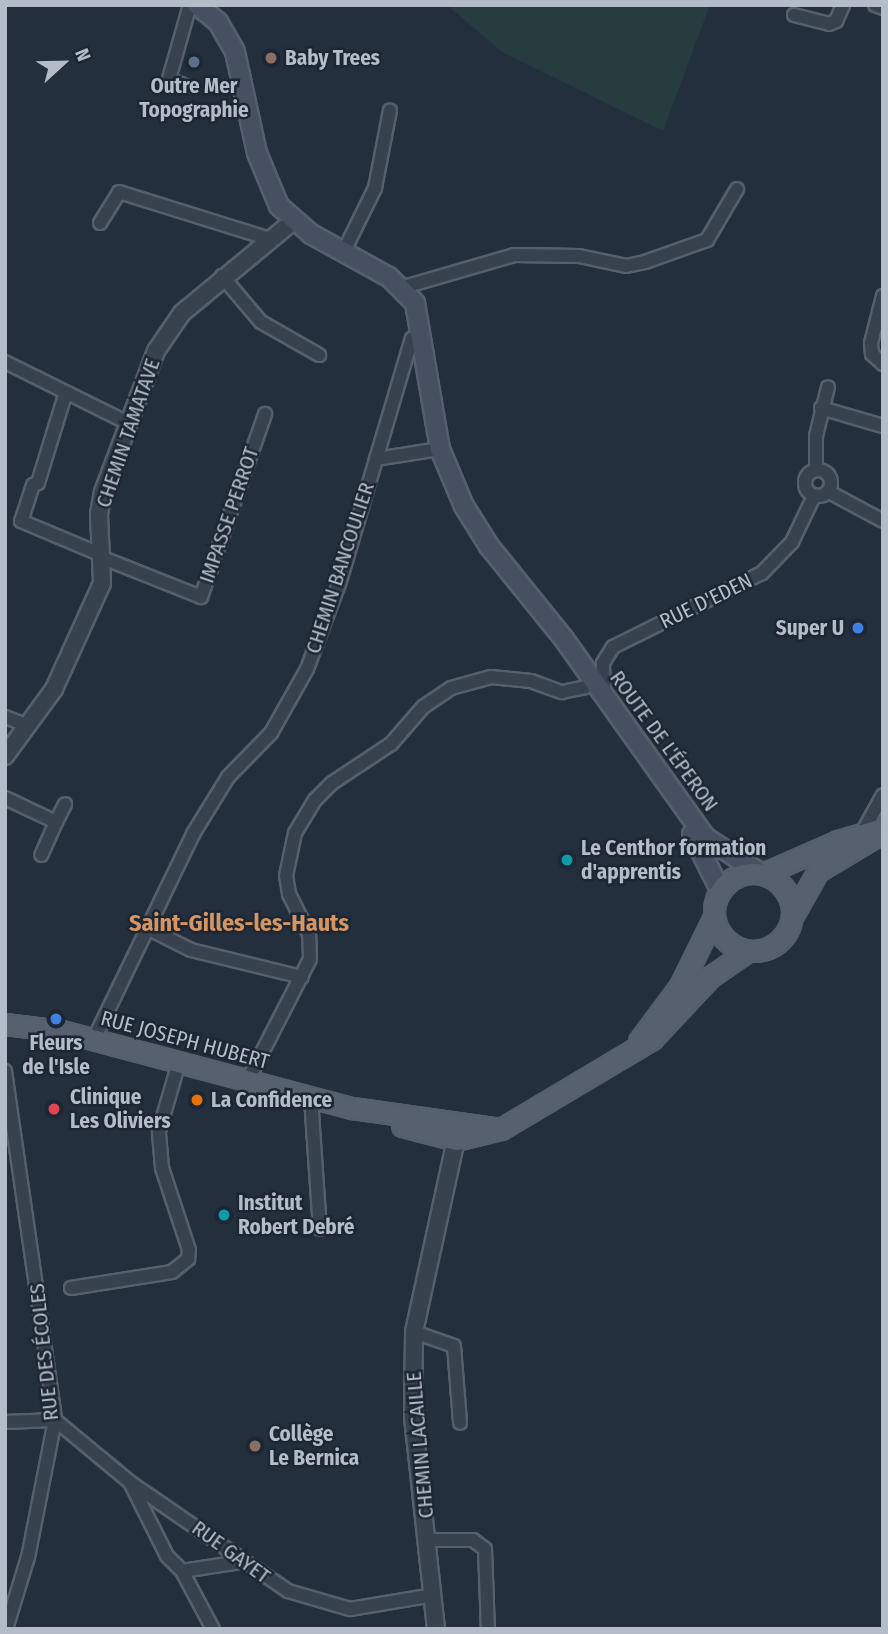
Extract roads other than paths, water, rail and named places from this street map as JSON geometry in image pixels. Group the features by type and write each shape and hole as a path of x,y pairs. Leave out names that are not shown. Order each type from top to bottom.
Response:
{"main road":[{"path":"197,5 218,22 235,52 261,169 269,189 292,222 404,287"},
{"name":"ROUTE DE L'ÉPERON","path":"404,287 418,313 440,449 464,506 705,837 761,873"},
{"name":"ROUTE DE L'ÉPERON","path":"546,621 585,687 704,850 720,891"},
{"path":"585,687 591,688 618,718"},
{"path":"883,830 818,871 778,943 748,951 725,940 714,917 720,891 737,876 761,873 862,832 883,830"},
{"path":"761,873 786,889 793,915"},
{"name":"RUE JOSEPH HUBERT","path":"631,1051 680,986 714,917"},
{"name":"RUE JOSEPH HUBERT","path":"352,1108 389,1123 456,1140 492,1128 631,1051 663,1030 719,968 748,951"},
{"name":"RUE JOSEPH HUBERT","path":"5,1024 94,1039 352,1108 492,1128"}],"street":[{"path":"186,86 169,79 190,5"},
{"path":"794,15 828,24 836,21 843,5"},
{"path":"875,5 883,8"},
{"path":"344,251 375,188 390,110"},
{"path":"404,287 514,255 579,256 626,266 645,262 708,240 737,190"},
{"path":"100,223 119,192 270,239"},
{"name":"CHEMIN TAMATAVE","path":"5,756 28,726 77,644 102,583 103,557 99,514 128,423 168,331 222,276 292,222"},
{"path":"222,276 261,322 318,355"},
{"path":"883,296 872,354 883,364"},
{"name":"CHEMIN BANCOULIER","path":"94,1039 200,823 228,777 271,733 307,669 340,581 411,338"},
{"path":"5,362 65,395 128,423"},
{"path":"828,387 821,408 816,470 805,482 814,496 829,492 883,521"},
{"path":"65,395 38,484 33,485 21,521 103,557"},
{"path":"821,408 883,426"},
{"name":"IMPASSE PERROT","path":"103,557 201,597 265,414"},
{"path":"376,459 440,449"},
{"path":"816,470 831,479 829,492"},
{"name":"RUE D'EDEN","path":"604,697 603,663 613,647 762,573 792,542 814,496"},
{"path":"248,1080 302,977 311,944 286,876 295,833 315,800 339,778 391,744 423,707 451,688 491,677 531,681 562,692 585,687"},
{"path":"5,717 28,726"},
{"path":"862,832 883,795"},
{"path":"5,798 56,822"},
{"path":"41,855 65,804"},
{"path":"147,928 191,950 302,977"},
{"path":"71,1288 172,1272 188,1259 162,1168 159,1132 179,1062"},
{"name":"RUE DES ÉCOLES","path":"5,1071 11,1148 55,1420 28,1557 6,1629"},
{"path":"312,1098 320,1229"},
{"name":"CHEMIN LACAILLE","path":"436,1629 413,1416 414,1332 456,1140"},
{"path":"414,1332 454,1346 460,1423"},
{"path":"5,1422 55,1420"},
{"name":"RUE GAYET","path":"55,1420 131,1483 169,1507 240,1562 288,1591 333,1607 369,1609 434,1595"},
{"path":"131,1483 149,1524 167,1556 182,1571 213,1629"},
{"path":"149,1524 169,1507"},
{"path":"428,1540 474,1540 485,1549 488,1629"},
{"path":"182,1571 240,1562"}],"place":[{"name":"Baby Trees","path":"271,58"},
{"name":"Outre Mer Topographie","path":"194,62"},
{"name":"Super U","path":"858,628"},
{"name":"Le Centhor formation d'apprentis","path":"567,860"},
{"name":"Fleurs de l'Isle","path":"56,1019"},
{"name":"La Confidence","path":"197,1100"},
{"name":"Clinique Les Oliviers","path":"54,1109"},
{"name":"Institut Robert Debré","path":"224,1215"},
{"name":"Collège Le Bernica","path":"255,1446"}],"district":[{"name":"Saint-Gilles-les-Hauts","path":"239,924"}]}
